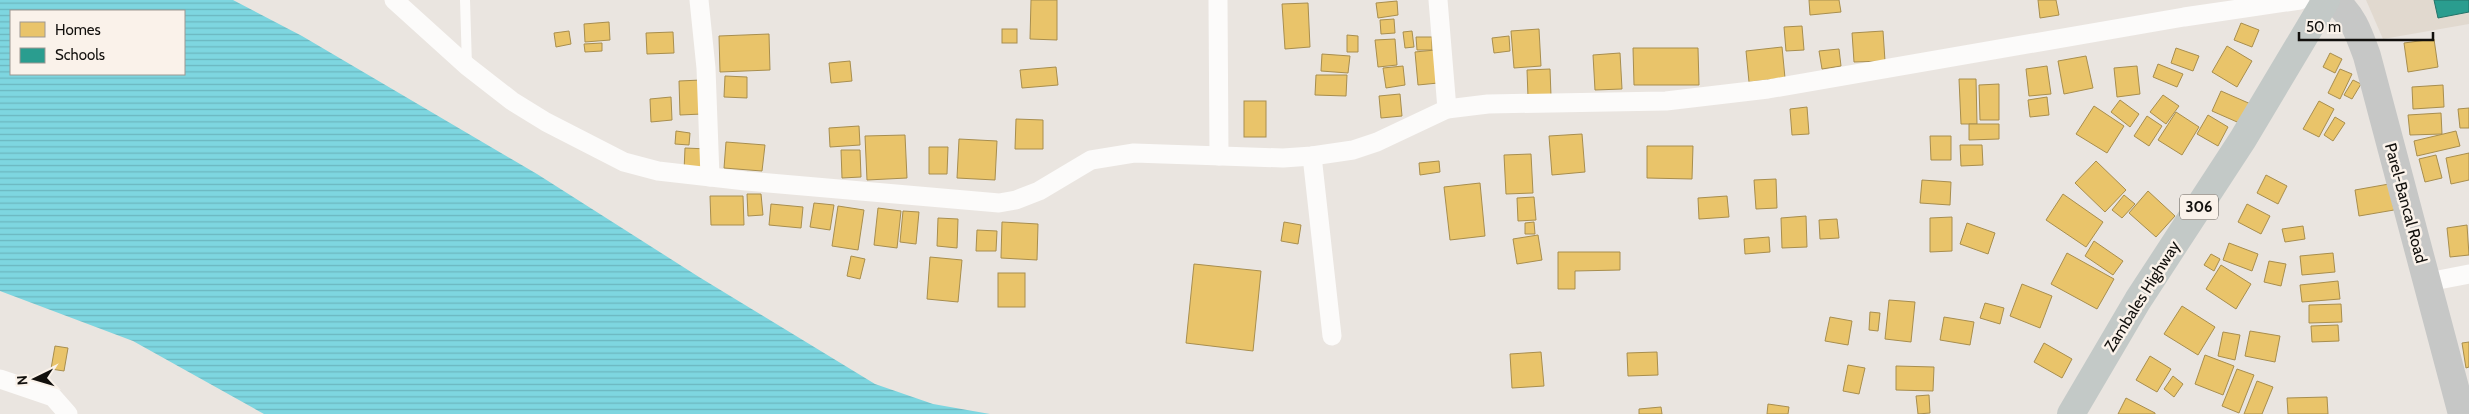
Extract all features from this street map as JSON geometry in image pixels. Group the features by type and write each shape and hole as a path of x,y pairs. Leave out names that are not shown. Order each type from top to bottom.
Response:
{"main road":[{"name":"Zambales Highway","path":"2071,414 2138,300 2243,139 2326,0"},
{"name":"Parel-Bancal Road","path":"2334,0 2344,8 2358,28 2428,282 2462,414"}],"street":[{"path":"394,0 467,66 512,101 546,122 624,162 658,171 710,177 999,203 1016,200 1040,192 1091,160 1134,153 1283,158 1312,156 1353,150 1378,142 1447,109 1488,104 1666,101 1768,90 2184,9 2300,0"},
{"path":"699,0 706,68 710,177"},
{"path":"1218,0 1219,156"},
{"path":"1438,0 1447,109"},
{"path":"1312,156 1332,336"},
{"path":"2428,282 2469,274"},
{"path":"1,382 54,397 68,414"}],"lane":[{"path":"465,0 467,66"}],"shaded area":[{"path":"2366,0 2469,0 2469,24 2383,39"}],"water":[{"path":"0,0 233,0 302,36 537,174 699,277 875,384 933,404 990,414 264,414 133,341 0,291"}],"building: Homes":[{"path":"1031,0 1057,0 1057,40 1030,39"},
{"path":"1809,0 1839,0 1841,12 1810,15"},
{"path":"2038,0 2056,0 2059,15 2040,18"},
{"path":"1397,1 1398,15 1378,18 1376,3"},
{"path":"1308,3 1310,47 1285,49 1282,4"},
{"path":"1394,19 1395,33 1381,34 1380,20"},
{"path":"609,22 610,40 585,42 584,24"},
{"path":"2241,23 2259,30 2252,47 2234,40"},
{"path":"1802,26 1804,50 1786,51 1784,27"},
{"path":"1002,29 1017,29 1017,43 1002,43"},
{"path":"1539,29 1541,66 1514,68 1511,31"},
{"path":"569,31 571,44 556,47 554,33"},
{"path":"1412,31 1414,47 1405,48 1403,32"},
{"path":"1883,31 1885,61 1854,62 1852,33"},
{"path":"673,32 674,53 647,54 646,33"},
{"path":"769,34 770,70 720,72 719,36"},
{"path":"1347,35 1358,36 1358,52 1347,52"},
{"path":"1509,36 1510,51 1494,53 1492,38"},
{"path":"1416,37 1432,37 1432,50 1417,50"},
{"path":"1395,39 1397,65 1378,67 1375,40"},
{"path":"2434,39 2438,67 2408,72 2404,43"},
{"path":"602,43 602,51 585,52 584,44"},
{"path":"2227,46 2252,61 2237,87 2212,72"},
{"path":"1782,47 1785,78 1749,82 1746,51"},
{"path":"1633,48 1698,48 1699,85 1634,85"},
{"path":"2176,48 2199,56 2193,71 2171,63"},
{"path":"1839,49 1841,66 1822,69 1819,51"},
{"path":"1435,50 1438,83 1418,85 1415,52"},
{"path":"1620,53 1622,89 1595,90 1593,55"},
{"path":"2330,53 2342,59 2335,73 2323,67"},
{"path":"1322,54 1350,56 1348,73 1321,71"},
{"path":"2086,56 2093,88 2064,94 2058,61"},
{"path":"850,61 852,81 831,83 829,63"},
{"path":"2158,64 2183,74 2177,87 2153,77"},
{"path":"1403,66 1405,85 1386,88 1383,68"},
{"path":"2047,66 2051,94 2029,96 2026,69"},
{"path":"2137,66 2140,94 2117,97 2114,68"},
{"path":"1056,67 1058,85 1022,88 1020,70"},
{"path":"1550,69 1551,96 1528,97 1527,70"},
{"path":"2340,69 2352,74 2340,99 2328,93"},
{"path":"1316,75 1347,75 1346,96 1315,95"},
{"path":"725,76 747,77 747,98 724,97"},
{"path":"1959,79 1976,79 1977,124 1961,124"},
{"path":"701,80 702,114 680,115 679,81"},
{"path":"2353,80 2361,84 2352,99 2344,95"},
{"path":"1999,84 1999,120 1980,120 1979,85"},
{"path":"2443,85 2444,107 2413,109 2412,87"},
{"path":"2221,91 2253,105 2244,125 2212,111"},
{"path":"1400,94 1402,116 1381,118 1379,96"},
{"path":"2163,95 2179,106 2166,124 2150,112"},
{"path":"671,97 672,120 651,122 650,99"},
{"path":"2047,97 2049,115 2030,117 2028,100"},
{"path":"2120,100 2139,114 2130,127 2111,112"},
{"path":"1244,101 1266,101 1266,137 1244,137"},
{"path":"2319,101 2334,109 2319,137 2303,129"},
{"path":"2094,106 2124,126 2107,153 2076,134"},
{"path":"1807,107 1809,134 1792,135 1790,109"},
{"path":"2469,108 2469,128 2460,128 2458,109"},
{"path":"2176,112 2199,127 2182,155 2158,140"},
{"path":"2441,113 2442,134 2410,135 2408,115"},
{"path":"2208,115 2228,127 2218,146 2197,134"},
{"path":"2147,116 2162,126 2149,146 2134,136"},
{"path":"2335,117 2345,123 2333,141 2324,135"},
{"path":"1016,119 1043,120 1043,149 1015,149"},
{"path":"1969,124 1999,124 1999,139 1969,140"},
{"path":"859,126 860,145 830,147 829,128"},
{"path":"676,131 690,133 689,145 675,144"},
{"path":"2456,131 2460,146 2417,156 2414,141"},
{"path":"1582,134 1585,172 1552,175 1549,136"},
{"path":"905,135 907,178 867,180 865,136"},
{"path":"1930,136 1951,136 1951,160 1931,160"},
{"path":"959,139 997,141 995,180 957,178"},
{"path":"726,142 765,145 762,171 724,168"},
{"path":"1960,145 1982,145 1983,165 1961,166"},
{"path":"1647,146 1693,146 1692,179 1647,178"},
{"path":"929,147 948,147 947,174 929,174"},
{"path":"685,148 708,149 706,172 684,171"},
{"path":"841,150 860,150 861,177 842,178"},
{"path":"2469,153 2469,180 2451,184 2446,158"},
{"path":"1531,154 1533,193 1506,194 1504,155"},
{"path":"2436,155 2442,178 2425,182 2419,159"},
{"path":"1439,161 1440,172 1420,175 1419,163"},
{"path":"2096,161 2126,190 2105,212 2075,183"},
{"path":"2266,175 2287,186 2278,204 2257,193"},
{"path":"1776,179 1777,208 1756,209 1754,180"},
{"path":"1922,180 1951,182 1950,205 1920,203"},
{"path":"1480,183 1485,236 1450,240 1444,187"},
{"path":"2389,184 2394,210 2359,216 2355,190"},
{"path":"2148,191 2175,216 2156,237 2129,213"},
{"path":"747,194 761,194 763,215 748,216"},
{"path":"2063,194 2103,222 2086,247 2046,220"},
{"path":"2124,195 2135,204 2122,218 2112,210"},
{"path":"710,196 743,196 744,225 711,225"},
{"path":"1727,196 1729,217 1699,219 1698,198"},
{"path":"1534,197 1536,220 1518,221 1517,198"},
{"path":"814,203 834,205 830,230 810,227"},
{"path":"771,204 803,207 801,228 769,225"},
{"path":"2247,204 2270,216 2261,234 2238,222"},
{"path":"838,206 864,210 858,250 832,246"},
{"path":"878,208 901,211 897,248 874,245"},
{"path":"903,211 919,212 916,244 900,242"},
{"path":"1806,216 1807,247 1782,248 1781,218"},
{"path":"1952,217 1952,251 1930,252 1930,218"},
{"path":"938,218 958,219 957,248 937,246"},
{"path":"1837,219 1839,238 1820,239 1819,220"},
{"path":"1002,222 1038,224 1037,260 1001,258"},
{"path":"1284,222 1301,225 1298,244 1281,241"},
{"path":"1534,222 1535,234 1525,234 1525,223"},
{"path":"1967,223 1995,233 1988,254 1960,244"},
{"path":"2467,225 2469,255 2450,257 2447,228"},
{"path":"2303,226 2305,239 2285,242 2282,229"},
{"path":"977,230 997,231 996,251 976,251"},
{"path":"1538,235 1542,260 1517,264 1513,239"},
{"path":"1769,237 1770,252 1745,254 1744,239"},
{"path":"2094,241 2123,261 2113,275 2085,256"},
{"path":"2229,243 2258,254 2252,271 2223,260"},
{"path":"1558,252 1620,252 1620,270 1575,271 1575,289 1558,289"},
{"path":"2067,253 2114,279 2097,309 2051,284"},
{"path":"2333,253 2335,272 2302,275 2300,256"},
{"path":"2211,254 2220,259 2214,271 2204,265"},
{"path":"851,256 865,259 860,279 847,276"},
{"path":"930,257 962,260 958,302 927,299"},
{"path":"2269,261 2286,264 2281,286 2264,282"},
{"path":"1194,264 1261,271 1253,351 1186,343"},
{"path":"2221,265 2251,284 2236,309 2206,289"},
{"path":"998,273 1025,273 1025,307 998,307"},
{"path":"2338,281 2340,299 2302,302 2300,285"},
{"path":"2022,284 2052,296 2040,328 2010,316"},
{"path":"1889,300 1915,302 1911,342 1885,339"},
{"path":"1985,303 2004,308 2000,324 1980,318"},
{"path":"2341,304 2342,322 2309,323 2309,305"},
{"path":"2182,306 2215,327 2198,355 2164,334"},
{"path":"1870,312 1880,313 1878,331 1869,330"},
{"path":"1830,317 1852,321 1848,345 1825,341"},
{"path":"1944,317 1974,322 1970,345 1940,340"},
{"path":"2338,325 2339,341 2312,342 2311,326"},
{"path":"2250,331 2280,336 2275,362 2245,356"},
{"path":"2223,332 2240,335 2235,360 2218,356"},
{"path":"2469,342 2469,367 2466,368 2462,343"},
{"path":"2044,343 2072,359 2062,378 2034,362"},
{"path":"55,346 68,348 64,371 51,369"},
{"path":"1541,352 1544,386 1512,388 1510,354"},
{"path":"1657,352 1658,375 1628,376 1627,353"},
{"path":"2205,355 2234,366 2223,395 2195,384"},
{"path":"2150,356 2171,369 2157,392 2136,380"},
{"path":"1848,365 1865,368 1859,394 1843,391"},
{"path":"1896,366 1934,367 1933,391 1896,390"},
{"path":"2237,369 2254,375 2239,413 2222,406"},
{"path":"2173,376 2183,384 2174,397 2164,389"},
{"path":"2257,381 2273,387 2262,414 2244,414"},
{"path":"1929,395 1930,413 1918,414 1916,396"},
{"path":"2327,397 2328,414 2288,414 2287,398"},
{"path":"2126,398 2155,413 2155,414 2118,414"},
{"path":"1768,404 1789,407 1788,414 1767,414"},
{"path":"1661,407 1662,414 1639,414 1639,409"}],"building: Schools":[{"path":"2434,0 2469,0 2469,12 2438,18"}]}
